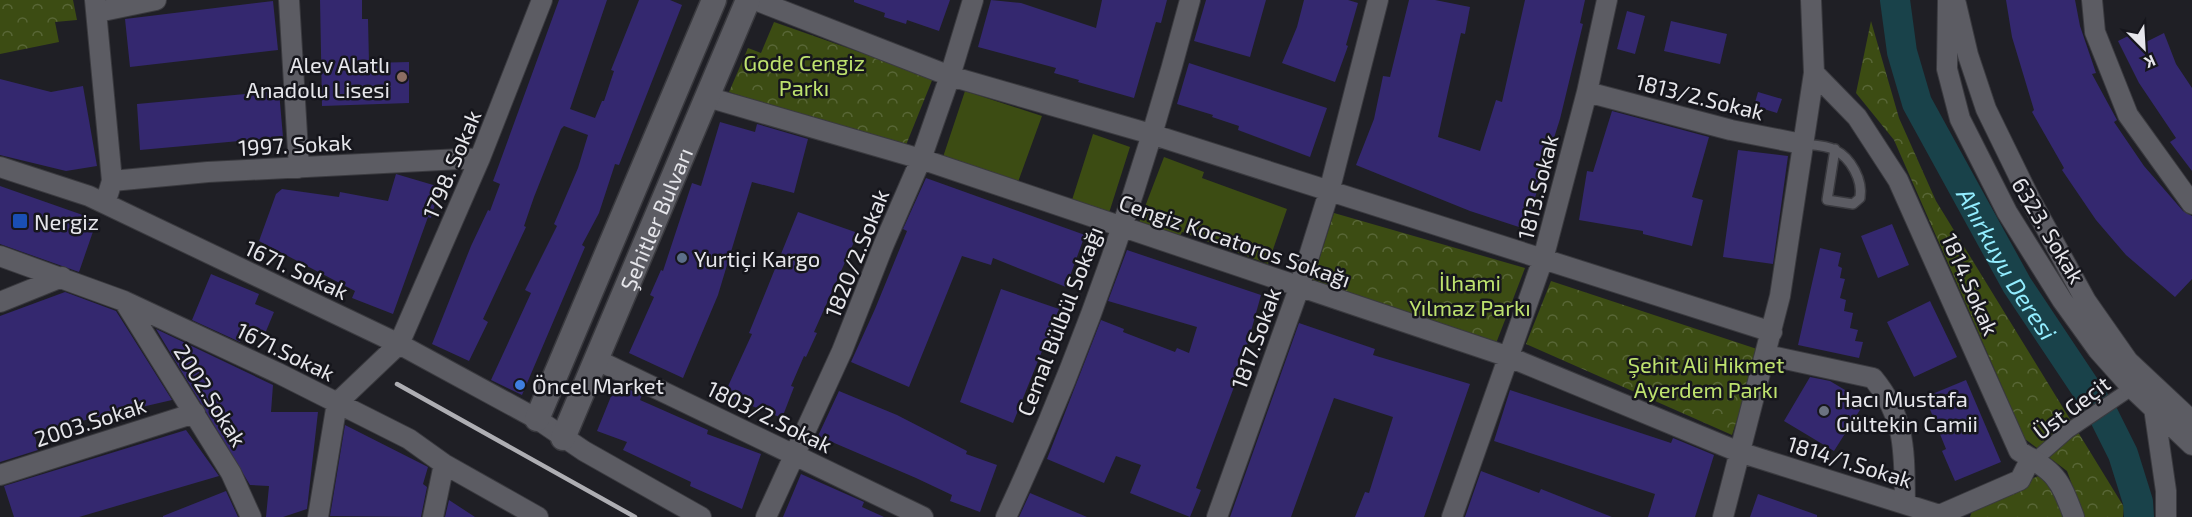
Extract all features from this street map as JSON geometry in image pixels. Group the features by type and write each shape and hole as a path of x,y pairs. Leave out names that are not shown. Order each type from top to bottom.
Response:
{"street":[{"path":"104,204 112,181 96,6 156,0"},
{"path":"289,0 299,168"},
{"path":"480,158 479,148 533,0"},
{"name":"1798. Sokak","path":"399,344 480,158 542,0"},
{"name":"Şehitler Bulvarı","path":"537,419 714,0"},
{"name":"Şehitler Bulvarı","path":"563,438 748,0"},
{"path":"755,0 951,76 1151,134 1772,332"},
{"name":"1820/2.Sokak","path":"766,517 842,351 921,159 951,76 973,0"},
{"name":"Cemal Bülbül Sokağı","path":"1006,517 1086,325 1151,134 1190,0"},
{"name":"1817.Sokak","path":"1217,517 1299,288 1329,192 1378,0"},
{"name":"1813.Sokak","path":"1452,517 1543,259 1587,92 1607,0"},
{"path":"1723,517 1780,296 1814,74 1811,0"},
{"name":"6323. Sokak","path":"1948,0 1947,69 1960,119 2007,212 2062,300 2098,350 2132,388 2192,445"},
{"path":"1955,0 1968,55 1986,109 2030,199 2086,301 2128,361 2192,421"},
{"path":"2092,0 2095,32 2128,115 2192,204"},
{"name":"1814.Sokak","path":"1814,74 1857,117 1898,180 2019,451 2045,466 2062,484 2074,517"},
{"name":"1813/2.Sokak","path":"1587,92 1721,128 1803,144"},
{"name":"Cengiz Kocatoros Sokağı","path":"707,97 921,159 1509,357 1740,452"},
{"name":"1997. Sokak","path":"112,181 208,172 480,158"},
{"name":"1671. Sokak","path":"0,167 89,196 399,344 537,419 563,438"},
{"name":"1671.Sokak","path":"0,256 124,301 337,403 409,439 444,464 538,517"},
{"path":"0,302 62,278"},
{"name":"2002.Sokak","path":"124,301 231,473 251,517"},
{"path":"318,517 337,403 399,344"},
{"path":"1766,355 1873,378 1890,400 1904,441 1905,503"},
{"name":"1803/2.Sokak","path":"595,359 923,517"},
{"name":"Üst Geçit","path":"2033,459 2068,431 2132,388"},
{"path":"2154,408 2166,491 2166,517"},
{"name":"2003.Sokak","path":"0,475 195,413"},
{"path":"563,438 701,517"},
{"name":"1814/1.Sokak","path":"1740,452 1941,516"},
{"path":"1941,516 2020,480 2033,459"},
{"path":"433,517 444,464"}],"lane":[{"path":"1803,144 1835,149 1852,167 1860,183 1860,198 1853,204 1827,200 1835,149"}],"green space":[{"path":"0,0 73,0 77,20 55,22 59,42 0,54"},
{"path":"1871,21 1899,118 1936,201 2124,507 2123,517 2084,517 2067,471 2025,439 1894,140 1856,93"},
{"name":"Gode Cengiz Parkı","path":"774,22 933,78 904,150 729,92 748,48 761,53"},
{"path":"965,91 1042,116 1018,182 943,157"},
{"path":"1093,134 1130,147 1109,213 1072,200"},
{"path":"1164,157 1204,172 1202,178 1287,209 1268,264 1182,232 1179,239 1138,225"},
{"name":"İlhami Yılmaz Parkı","path":"1334,213 1525,268 1495,346 1311,285"},
{"name":"Şehit Ali Hikmet Ayerdem Parkı","path":"1551,281 1760,350 1732,435 1526,344"},
{"path":"2045,473 2065,517 1970,517 1974,505"}],"building":[{"path":"320,0 362,0 362,19 368,19 369,63 409,62 409,103 322,106"},
{"path":"559,0 607,0 570,109 595,118 604,101 614,71 611,70 639,0 670,0 682,5 619,165 615,164 599,213 582,245 585,247 522,395 491,380 531,293 525,290 557,226 554,224 578,168 588,135 564,126 561,129 534,197 524,226 526,227 483,319 488,322 469,361 432,344 471,246 488,210 490,211 500,184 493,181"},
{"path":"854,0 950,0 939,31 907,20 906,24 884,17 885,13 854,2"},
{"path":"991,0 1021,3 1096,28 1102,0 1167,0 1161,23 1156,22 1134,98 1054,73 1056,68 978,47"},
{"path":"1206,0 1266,0 1250,57 1194,41"},
{"path":"1304,0 1348,0 1358,3 1346,45 1348,46 1335,82 1282,63 1297,27"},
{"path":"1409,0 1435,0 1470,7 1465,34 1461,33 1438,137 1480,151 1496,100 1502,102 1525,0 1585,0 1580,23 1583,24 1560,119 1525,229 1470,211 1356,165 1374,119 1383,76 1390,77"},
{"path":"2006,0 2075,0 2080,26 2096,73 2092,74 2117,120 2114,122 2144,166 2183,211 2192,216 2192,279 2175,297 2126,255 2096,220 2062,170 2064,168 2032,112 2034,110 2012,37"},
{"path":"273,1 278,50 130,67 125,19"},
{"path":"1627,11 1645,16 1635,54 1617,49"},
{"path":"1671,21 1727,34 1720,64 1664,51"},
{"path":"2164,33 2176,64 2192,88 2192,171 2170,142 2176,138 2139,83 2118,41 2132,34 2134,39 2138,37 2142,44"},
{"path":"1189,63 1327,108 1310,157 1238,130 1239,126 1212,117 1213,115 1177,104"},
{"path":"0,79 51,92 83,86 97,166 66,171 0,155"},
{"path":"279,91 283,137 140,150 137,104"},
{"path":"1758,92 1782,99 1777,113 1754,106"},
{"path":"1612,111 1709,137 1692,197 1703,200 1692,246 1643,234 1643,231 1579,220 1587,171 1593,172"},
{"path":"720,122 755,132 757,124 808,139 794,193 752,182 718,295 683,378 629,353 654,297 650,295 661,270 663,271 692,183 701,186"},
{"path":"1738,150 1788,156 1773,264 1723,257"},
{"path":"396,174 440,187 431,218 428,217 393,314 352,298 355,291 259,241 276,194 282,189 339,197 340,192 388,201"},
{"path":"926,178 1085,235 1066,287 993,258 991,265 962,256 909,387 851,362 907,231 903,229"},
{"path":"0,186 97,220 79,272 0,244"},
{"path":"798,212 858,233 814,332 817,333 791,386 794,387 782,418 724,395 752,334 749,333"},
{"path":"1892,224 1909,265 1878,278 1861,236"},
{"path":"1820,248 1841,253 1838,266 1842,268 1840,278 1845,279 1840,298 1846,300 1844,311 1853,313 1850,328 1858,330 1855,341 1863,342 1859,358 1798,345"},
{"path":"1127,250 1261,295 1240,371 1196,488 1201,490 1190,517 1130,493 1141,465 1116,456 1104,483 1047,459 1101,320 1124,329 1123,332 1175,352 1177,348 1189,353 1197,327 1108,301"},
{"path":"211,274 259,294 255,304 274,312 264,336 245,328 240,342 192,320"},
{"path":"1001,289 1059,309 1013,423 960,402"},
{"path":"65,292 116,311 172,400 34,432 38,450 0,462 0,316"},
{"path":"1930,301 1957,357 1914,377 1887,322"},
{"path":"1299,323 1375,349 1373,355 1470,384 1424,517 1355,517 1365,492 1369,493 1393,417 1334,398 1291,517 1230,517"},
{"path":"156,329 273,385 271,412 318,412 307,509 283,517 266,517 269,486 250,485"},
{"name":"Hacı Mustafa Gültekin Camii","path":"1810,377 1830,381 1865,402 1834,451 1784,421"},
{"path":"1966,380 2001,462 1955,481 1942,451 1946,449 1925,397"},
{"path":"616,384 642,395 640,400 708,430 707,434 761,454 742,509 690,486 691,482 623,450 627,442 597,431"},
{"path":"1510,390 1671,443 1673,438 1714,455 1695,517 1648,517 1655,494 1494,441"},
{"path":"839,391 897,415 967,451 966,454 997,465 980,512 950,501 952,495 916,478 818,436"},
{"path":"345,425 428,467 423,484 427,487 421,517 330,516"},
{"path":"186,430 219,476 79,517 14,517 4,486"},
{"path":"1481,471 1539,493 1541,489 1612,517 1465,517"},
{"path":"801,474 864,502 862,507 884,517 783,517"},
{"path":"226,491 238,517 163,517 163,516"},
{"path":"1030,493 1087,517 1019,517"},
{"path":"1758,494 1817,515 1817,517 1750,517"},
{"path":"449,500 475,517 445,517"}],"waterway":[{"name":"Ahırkuyu Deresi","path":"1895,0 1902,52 1917,103 2017,285 2103,414 2123,454 2138,502 2139,517"}],"railway":[{"path":"397,384 635,517"}],"place":[{"name":"Alev Alatlı Anadolu Lisesi","path":"402,77"},
{"name":"Nergiz","path":"20,221"},
{"name":"Yurtiçi Kargo","path":"682,258"},
{"name":"Öncel Market","path":"520,385"},
{"name":"Hacı Mustafa Gültekin Camii","path":"1824,411"}]}
